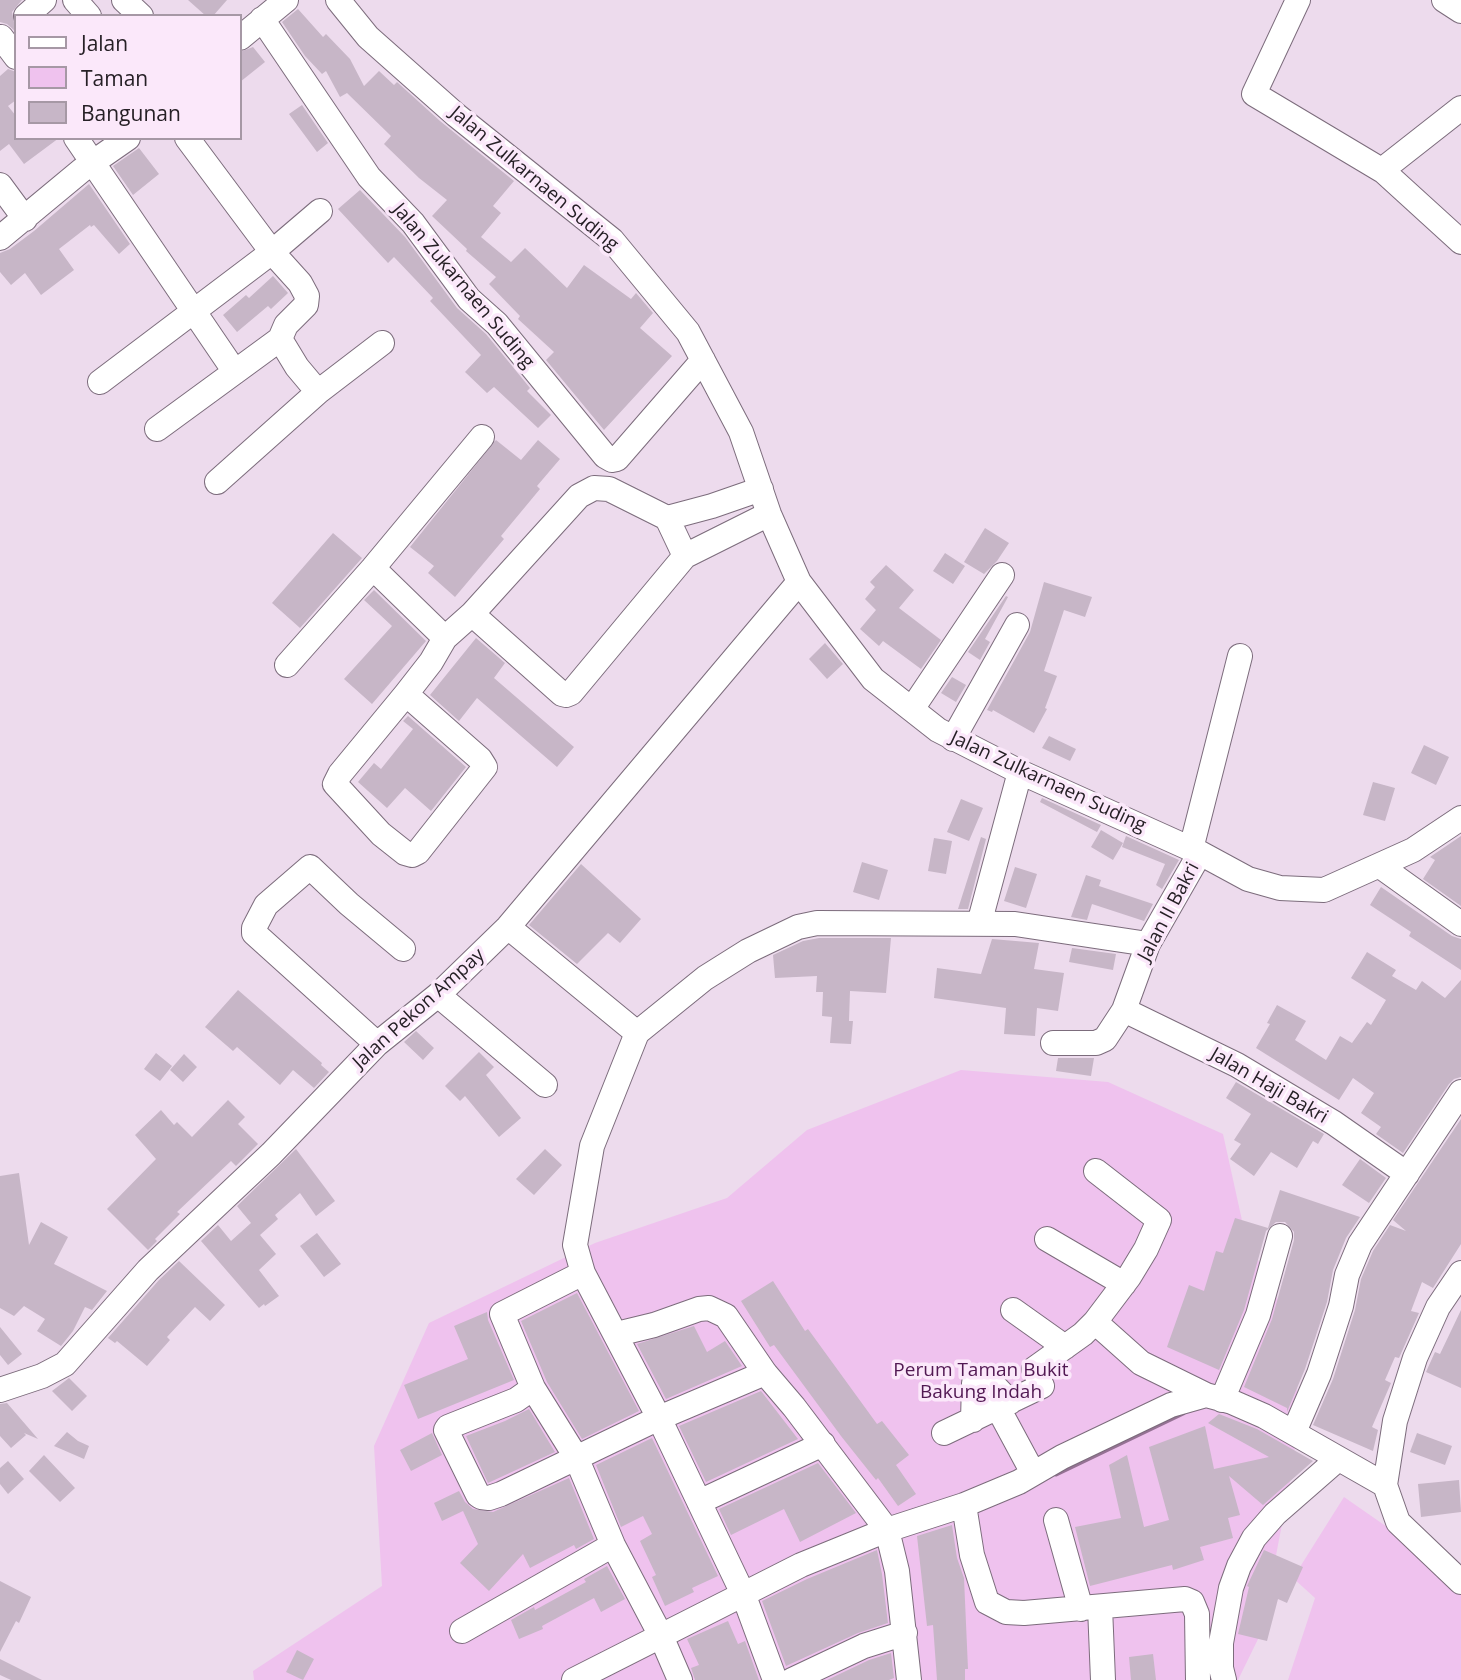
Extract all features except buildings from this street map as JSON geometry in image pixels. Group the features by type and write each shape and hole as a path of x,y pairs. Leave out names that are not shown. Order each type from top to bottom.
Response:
{"street":[{"path":"28,14 44,0"},
{"path":"75,0 87,14"},
{"path":"124,0 139,14"},
{"path":"242,36 286,0"},
{"name":"Jalan Zulkarnaen Suding","path":"338,0 369,37 456,115 612,240 688,332 741,432 769,514 799,582 873,679 912,709 953,738 1020,772 1196,851 1248,879 1280,888 1324,890 1413,850 1461,818"},
{"path":"1298,0 1254,94 1383,171 1461,242"},
{"path":"1444,0 1461,11"},
{"name":"Jalan Zukarnaen Suding","path":"262,19 369,177 413,223 469,299 497,324 605,456 612,460 617,459 703,360"},
{"path":"14,26 0,37 14,54"},
{"path":"1383,171 1461,108"},
{"path":"77,140 235,372"},
{"path":"0,238 69,180 125,140"},
{"path":"157,429 280,339 286,325 306,305 307,296 300,283 272,252 188,140"},
{"path":"0,185 25,219"},
{"path":"100,382 229,287 320,211"},
{"path":"280,339 297,367 318,392"},
{"path":"217,482 318,392 382,343"},
{"path":"287,665 373,568 482,437"},
{"path":"406,694 480,759 485,767 418,852 412,855 405,853 381,834 335,784 340,774 431,662 445,638 472,614 579,496 594,488 609,489 667,517 685,556"},
{"path":"667,517 712,506 761,489"},
{"path":"712,506 721,537"},
{"path":"472,614 566,695 685,556 769,514"},
{"path":"373,568 445,638"},
{"path":"912,709 1002,575"},
{"name":"Jalan Pekon Ampay","path":"2,1385 42,1376 65,1364 148,1270 254,1171 377,1044 438,995 508,927 799,582"},
{"path":"953,738 1017,625"},
{"name":"Jalan II Bakri","path":"1053,1042 1096,1043 1105,1039 1124,1010 1148,944 1196,851 1240,656"},
{"path":"979,924 1020,772"},
{"path":"1380,866 1461,925"},
{"path":"377,1044 254,933 254,928 266,905 312,867 349,904 403,949"},
{"path":"775,1680 744,1596 659,1418 583,1273 575,1245 592,1146 637,1033 705,978 748,951 798,927 817,923 1015,925 1148,944"},
{"path":"508,927 637,1033"},
{"path":"438,995 545,1085"},
{"name":"Jalan Haji Bakri","path":"1124,1010 1237,1065 1334,1123 1407,1174"},
{"path":"1294,1432 1320,1374 1353,1259 1360,1244 1461,1092"},
{"path":"944,1433 1042,1386 1034,1369 1095,1322 1146,1249 1158,1220 1097,1171"},
{"path":"1214,1398 1258,1315 1279,1236"},
{"path":"1047,1240 1124,1284"},
{"path":"583,1273 502,1314 533,1388 576,1457 613,1545 661,1636 680,1680"},
{"path":"1461,1273 1438,1307 1415,1358 1395,1421 1385,1485 1398,1522 1461,1582"},
{"path":"617,1334 654,1325 699,1309 709,1308 726,1316 765,1373 887,1530 897,1571 909,1680"},
{"path":"1013,1310 1065,1347"},
{"path":"1095,1322 1141,1363 1294,1432 1385,1485"},
{"path":"533,1388 516,1400 446,1430 478,1495 494,1496 659,1418 765,1373"},
{"path":"973,1420 974,1383 986,1377 1004,1405 1033,1474"},
{"path":"574,1680 801,1566 887,1530 964,1505 1033,1474 1062,1457 1171,1405 1214,1398"},
{"path":"699,1502 822,1444"},
{"path":"1224,1680 1221,1643 1226,1611 1231,1588 1244,1557 1254,1538 1275,1514 1338,1459"},
{"path":"964,1505 971,1555 988,1602 1006,1612 1091,1608 1185,1599 1192,1602 1197,1614 1198,1680"},
{"path":"1056,1520 1091,1608 1102,1680"},
{"path":"462,1631 613,1545"},
{"path":"792,1680 864,1646 905,1633"}],"green space":[{"name":"Perum Taman Bukit Bakung Indah","path":"961,1070 1108,1082 1223,1134 1245,1234 1299,1342 1294,1462 1261,1633 1238,1680 254,1680 253,1671 382,1586 374,1446 429,1323 595,1243 727,1198 807,1130"},
{"path":"1344,1497 1446,1568 1461,1585 1461,1680 1288,1680 1315,1598 1293,1578"}],"waterway":[{"path":"1056,1474 1183,1413"}]}
